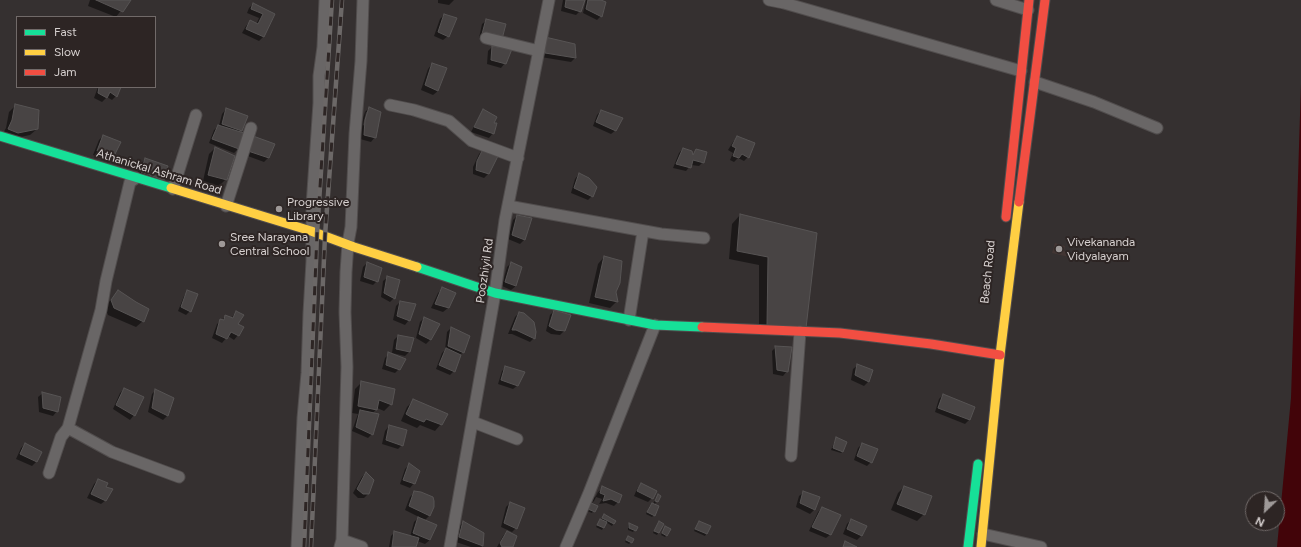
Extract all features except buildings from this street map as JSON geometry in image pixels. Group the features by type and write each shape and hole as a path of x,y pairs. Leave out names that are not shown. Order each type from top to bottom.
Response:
{"street":[{"path":"297,547 303,418 307,373 308,313 312,261 311,231 319,103 319,76 323,47 325,0"},
{"path":"362,547 341,543 347,367 345,312 346,272 351,227 355,134 361,61 363,0"},
{"name":"Poozhiyil Rd","path":"450,547 495,293 508,206 549,0"},
{"path":"769,0 1022,70"},
{"path":"996,0 1028,5"},
{"path":"981,547 996,354 1046,0"},
{"name":"Beach Road","path":"1005,230 1028,5"},
{"path":"486,38 539,51"},
{"path":"1035,82 1094,102 1157,128"},
{"path":"390,105 414,110 449,121 472,141 518,158"},
{"path":"173,189 196,115"},
{"path":"226,206 251,128"},
{"name":"Athanickal Ashram Road","path":"0,136 311,231 354,247 495,293 655,325 840,333 931,344 996,354"},
{"path":"49,473 61,437 68,428 102,310 106,281 130,182 136,178"},
{"path":"508,206 643,231 704,238"},
{"path":"629,320 643,231"},
{"name":"Beach Road","path":"990,368 996,354 999,289"},
{"path":"566,547 589,493 655,325"},
{"path":"791,456 800,332"},
{"path":"473,422 517,439"},
{"path":"68,428 112,452 179,477"},
{"path":"968,547 979,454"},
{"path":"983,534 1041,547"}],"shaded area":[{"path":"1301,84 1301,547 1277,547 1279,531 1285,531 1285,491 1282,491 1291,398"},
{"name":"Vivekananda Vidyalayam","path":"1055,243 1065,246 1064,251 1074,254 1073,258 1052,253"}],"railway":[{"path":"304,547 317,234 332,0"},
{"path":"311,547 325,236 342,0"}],"traffic: fast":[{"path":"0,136 171,188"},
{"path":"417,267 495,293 655,325 702,327"},
{"path":"968,547 978,464"}],"traffic: slow":[{"path":"171,188 311,231 354,247 417,267"},
{"path":"981,547 1000,355 1019,202"}],"traffic: jam":[{"path":"1006,217 1029,0"},
{"path":"1019,202 1045,0"},
{"path":"702,327 840,333 931,344 1000,355"}],"place":[{"name":"Progressive Library","path":"279,209"},
{"name":"Sree Narayana Central School","path":"222,244"},
{"name":"Vivekananda Vidyalayam","path":"1059,249"}]}
